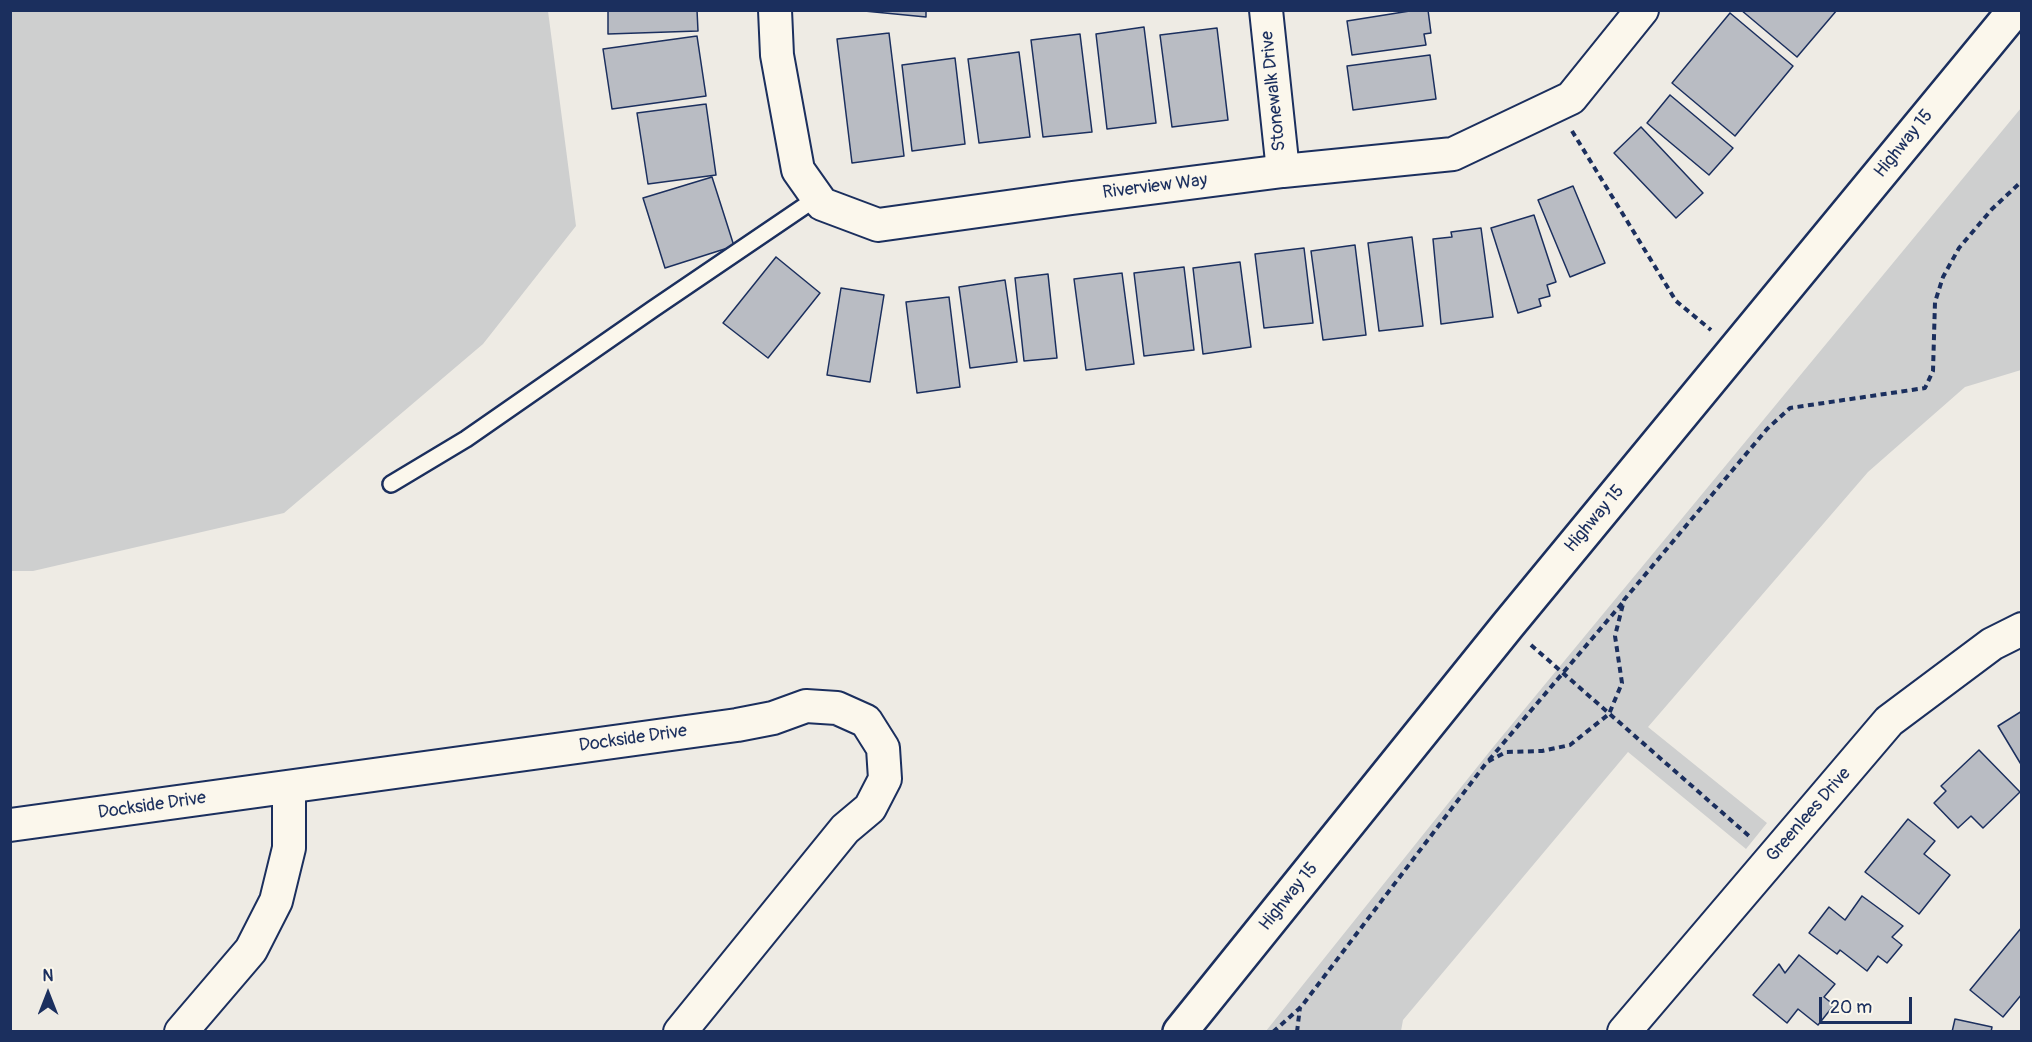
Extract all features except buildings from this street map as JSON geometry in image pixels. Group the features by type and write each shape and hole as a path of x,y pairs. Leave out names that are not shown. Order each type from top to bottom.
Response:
{"main road":[{"name":"Highway 15","path":"1180,1032 1508,625 2014,10"}],"street":[{"name":"Riverview Way","path":"775,10 777,55 798,170 822,204 878,225 1283,171 1453,154 1571,98 1642,10"},
{"name":"Stonewalk Drive","path":"1266,10 1283,171"},
{"name":"Greenlees Drive","path":"1624,1032 1889,721 1992,644 2022,629"},
{"name":"Dockside Drive","path":"10,825 737,725 773,718 806,706 837,708 866,721 883,748 885,779 870,808 846,829 680,1032"},
{"path":"180,1032 251,950 276,901 289,848 289,787"}],"lane":[{"path":"391,484 466,439 818,197"}],"path":[{"path":"1556,105 1676,301 1735,350"},
{"path":"1273,1032 1301,1007 1487,762 1767,429 1790,408 1925,388 1933,371 1935,302 1943,277 1966,240 1992,209 2022,181"},
{"path":"1487,762 1506,752 1542,751 1570,745 1609,714 1622,682 1615,636 1624,600"},
{"path":"1508,625 1773,856"},
{"path":"1297,1032 1301,1007"}],"shaded area":[{"path":"10,11 548,11 576,226 483,344 284,513 33,571 11,571"},
{"path":"2021,108 2021,370 1965,387 1868,472 1648,727 1767,823 1746,849 1628,752 1403,1020 1401,1031 1266,1031 1494,746"}]}
